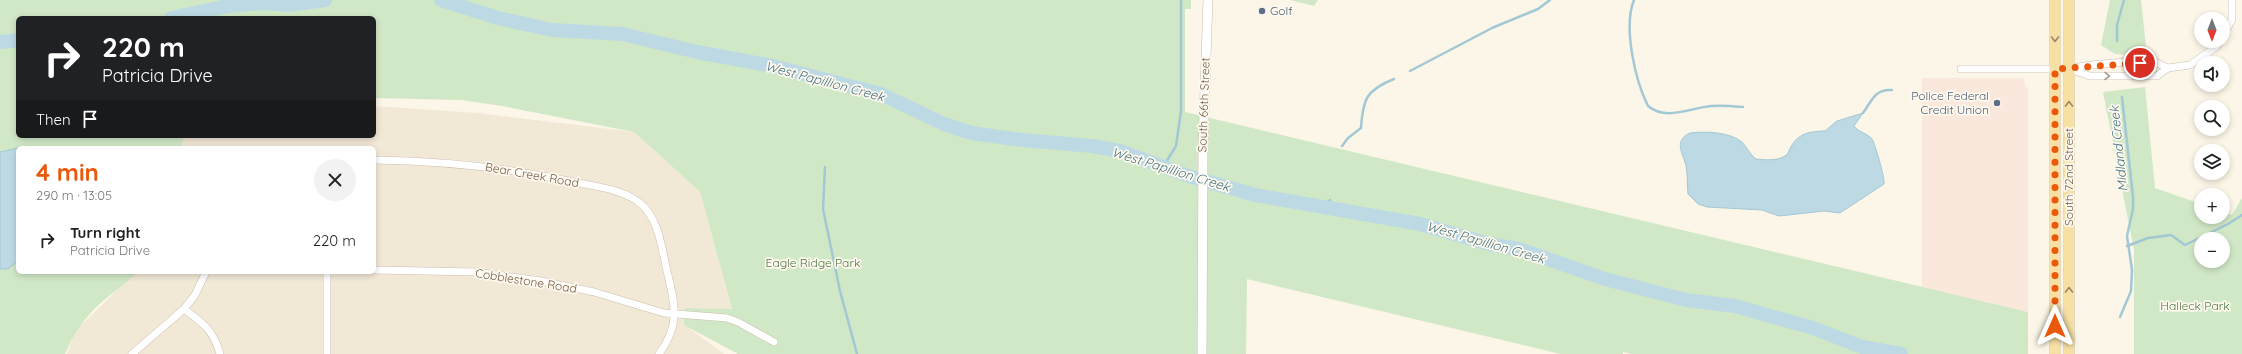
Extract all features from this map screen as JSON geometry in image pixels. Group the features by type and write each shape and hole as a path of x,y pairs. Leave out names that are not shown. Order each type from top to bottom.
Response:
{"main road":[{"name":"South 72nd Street","path":"2054,0 2055,354"},
{"name":"South 72nd Street","path":"2069,0 2069,349"}],"street":[{"name":"South 66th Street","path":"1202,354 1203,146 1208,0"},
{"path":"2230,23 2232,20 2232,0"},
{"path":"2069,69 2090,76 2157,76 2168,68 2190,65 2215,48"},
{"path":"1961,69 2069,69 2082,66 2140,63 2156,63 2168,68"},
{"name":"Bear Creek Road","path":"376,160 421,160 534,173 608,189 632,197 643,205 652,218 674,300 674,327 669,340 659,354"},
{"name":"Cobblestone Road","path":"376,270 476,272 541,281 594,292 675,315 727,318 738,322 774,342"},
{"path":"132,354 184,309 195,295 205,274"},
{"path":"327,274 327,354"},
{"path":"184,309 205,324 215,336 220,354"}],"shaded area":[{"path":"1922,78 2024,78 2025,87 2028,88 2028,312 1922,287"},
{"path":"376,106 478,113 634,132 700,192 732,310 686,308 685,325 724,354 67,354 75,331 134,274 376,274 376,146 180,146 183,138 376,138"}],"green space":[{"name":"Eagle Ridge Park","path":"0,0 1191,0 1191,9 1185,9 1185,112 2028,312 2028,354 1632,354 1623,352 1623,354 1560,354 1247,279 1246,354 738,354 684,325 685,308 732,309 700,192 634,132 502,106 461,100 376,98 376,16 16,16 16,138 184,138 181,146 16,146 16,274 135,274 104,300 86,318 72,339 65,354 0,354"},
{"path":"1290,0 1318,0 1314,6"},
{"path":"2110,0 2141,0 2147,56 2115,54 2101,45"},
{"name":"Halleck Park","path":"2145,87 2155,188 2194,202 2194,224 2230,224 2230,214 2232,215 2242,198 2242,354 2134,354 2134,250 2103,92"}],"water":[{"path":"1863,113 1854,126 1872,139 1880,161 1884,184 1840,213 1824,211 1779,216 1762,210 1707,207 1698,204 1688,194 1687,169 1680,144 1685,136 1690,133 1710,132 1731,136 1742,142 1756,159 1767,160 1782,158 1788,153 1795,141 1802,135 1811,132 1825,131 1837,121"},
{"path":"16,148 16,263 8,269 0,269 0,152"}],"waterway":[{"name":"West Papillion Creek","path":"180,16 228,6 262,3 289,5 325,0"},
{"name":"West Papillion Creek","path":"441,0 498,18 552,30 622,34 697,52 773,66 881,94 944,124 971,133 1022,140 1092,146 1120,151 1192,177 1255,195 1420,224 1489,244 1519,249 1605,279 1686,300 1735,306 1813,328 1862,347 1901,354"},
{"path":"1163,167 1176,146 1181,111 1181,0"},
{"path":"1410,71 1492,28 1538,9 1550,0"},
{"path":"1634,0 1631,11 1630,39 1635,68 1648,106 1662,113 1678,112 1711,106 1743,107"},
{"name":"Midland Creek","path":"2117,41 2117,25 2124,0"},
{"name":"West Papillion Creek","path":"0,42 16,40"},
{"path":"1342,146 1348,138 1361,128 1363,110 1368,97 1377,87 1394,79"},
{"path":"1863,113 1871,100 1877,94 1881,91 1892,90"},
{"name":"Midland Creek","path":"2120,317 2131,291 2132,270 2127,236 2133,209 2122,97"},
{"path":"825,167 823,209 840,291 857,354"},
{"name":"West Papillion Creek","path":"1325,207 1330,200"},
{"path":"2127,246 2148,238 2171,235 2185,245 2228,224 2242,215"}],"place":[{"name":"Golf","path":"1262,11"},
{"name":"Police Federal Credit Union","path":"1997,103"}],"route":[{"path":"2055,326 2055,69 2140,63"}]}
